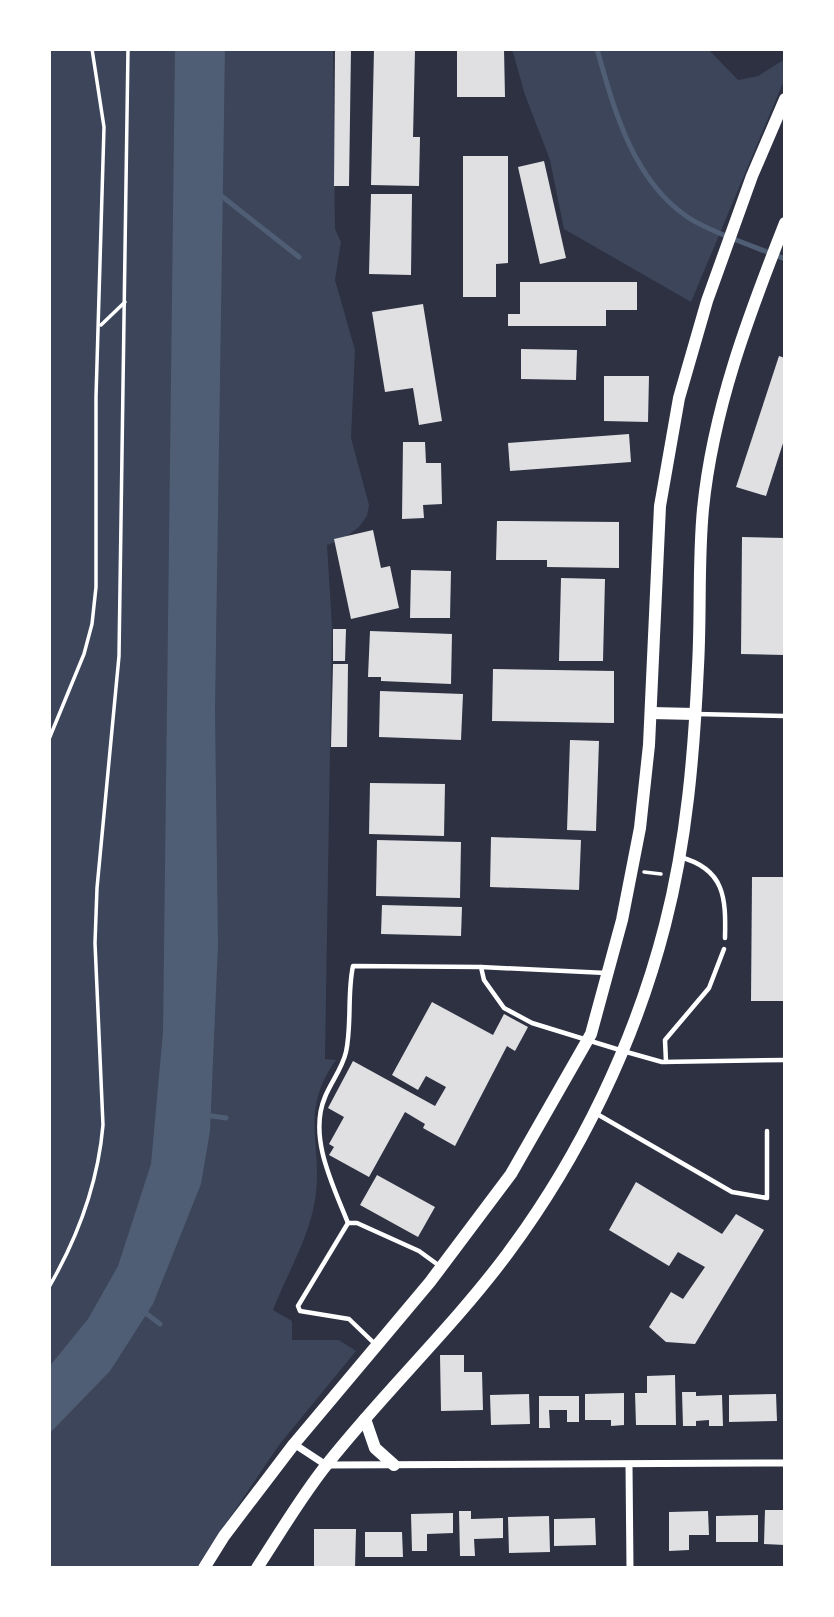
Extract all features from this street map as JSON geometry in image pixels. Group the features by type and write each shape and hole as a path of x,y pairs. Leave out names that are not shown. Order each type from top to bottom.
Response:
{"main road":[{"path":"204,1568 224,1536 294,1444 441,1267 511,1174 588,1039 622,920 640,828 651,713 660,506 679,398 706,301 752,176 785,99"},
{"path":"257,1568 326,1465 508,1252 572,1155 622,1051 665,925 680,857 692,769 703,509 721,400 751,309 785,223"},
{"path":"651,713 695,714"},
{"path":"365,1419 375,1448 394,1465"}],"street":[{"path":"294,1444 326,1465 785,1463"},
{"path":"629,1465 630,1568"}],"lane":[{"path":"695,714 785,716"},
{"path":"680,857 698,862 715,876 726,908 725,938"},
{"path":"666,1062 665,1040 709,988 724,948"},
{"path":"348,1223 325,1164 321,1122 323,1099 346,1051 348,987 353,966 481,967 607,973"},
{"path":"481,967 484,980 504,1008 532,1023 622,1051 666,1062 785,1060"},
{"path":"593,1112 732,1192 767,1198 767,1131"},
{"path":"348,1223 357,1223 419,1251 441,1267"},
{"path":"348,1223 298,1306 300,1311 349,1319 375,1344"}],"path":[{"path":"49,740 92,624 96,587 96,397 104,127 92,49"},
{"path":"49,1287 79,1229 100,1154 103,1125 97,1044 96,915 119,656 128,49"},
{"path":"100,327 125,302"},
{"path":"644,872 666,875"}],"shaded area":[{"path":"49,49 333,49 335,229 341,242 335,280 355,350 351,438 369,505 367,516 359,527 343,539 327,545 332,626 325,1059 336,1060 318,1096 315,1113 317,1180 312,1214 303,1242 273,1310 292,1321 292,1340 339,1340 356,1351 279,1445 196,1568 49,1568"},
{"path":"175,49 225,49 215,710 218,945 210,1131 201,1184 153,1304 110,1371 49,1434 49,1367 88,1319 118,1266 151,1164 163,1032"},
{"path":"512,49 708,49 738,80 758,76 785,59 785,78 691,302 564,229 550,160 525,95"}],"building":[{"path":"335,49 351,49 349,186 334,186"},
{"path":"374,49 415,50 413,137 420,137 419,186 371,185"},
{"path":"457,49 504,49 505,97 457,97"},
{"path":"463,156 508,156 508,263 496,264 496,297 463,297"},
{"path":"544,161 566,258 540,264 518,167"},
{"path":"371,194 412,194 411,275 369,274"},
{"path":"520,282 637,282 637,310 606,310 606,326 508,326 508,314 520,314"},
{"path":"423,304 442,421 419,425 413,388 385,392 372,312"},
{"path":"521,349 577,350 576,380 521,379"},
{"path":"779,356 785,358 785,437 766,496 736,487"},
{"path":"604,376 649,376 648,422 604,421"},
{"path":"629,434 631,462 510,471 508,443"},
{"path":"403,442 425,442 426,463 441,463 442,504 423,505 424,518 402,519"},
{"path":"497,521 619,522 619,568 547,567 547,560 496,560"},
{"path":"373,530 381,568 390,566 399,608 351,619 334,539"},
{"path":"742,537 785,538 785,655 741,654"},
{"path":"411,570 451,571 450,618 410,618"},
{"path":"561,578 605,579 603,661 559,661"},
{"path":"333,629 346,629 345,661 333,661"},
{"path":"370,631 452,634 451,684 381,681 381,677 368,677"},
{"path":"333,664 348,664 347,747 331,747"},
{"path":"493,669 614,671 614,723 492,721"},
{"path":"380,691 463,694 461,740 379,737"},
{"path":"570,740 599,741 596,831 567,830"},
{"path":"370,783 445,784 444,836 369,834"},
{"path":"491,837 581,840 579,890 490,887"},
{"path":"377,840 461,842 460,898 376,896"},
{"path":"752,877 785,877 785,1001 751,1001"},
{"path":"382,905 462,907 461,936 381,934"},
{"path":"432,1002 493,1035 504,1014 528,1027 515,1051 507,1046 455,1146 423,1128 425,1124 405,1112 369,1177 329,1155 334,1147 329,1144 344,1117 328,1108 353,1061 435,1106 446,1087 426,1076 418,1090 392,1075"},
{"path":"377,1175 435,1207 418,1237 360,1205"},
{"path":"636,1182 722,1234 736,1214 764,1230 695,1344 666,1342 649,1327 671,1292 683,1299 705,1267 678,1252 669,1266 609,1230"},
{"path":"440,1355 464,1355 464,1372 482,1372 483,1410 441,1411"},
{"path":"675,1375 676,1425 636,1425 635,1393 647,1393 647,1376"},
{"path":"682,1392 696,1392 696,1396 722,1395 723,1426 709,1426 709,1420 696,1421 696,1426 683,1426"},
{"path":"624,1393 624,1425 611,1426 611,1420 585,1420 585,1394"},
{"path":"529,1394 530,1424 491,1425 490,1395"},
{"path":"776,1394 777,1421 729,1422 729,1395"},
{"path":"539,1396 579,1396 579,1422 567,1422 567,1410 549,1410 550,1428 539,1428"},
{"path":"765,1510 785,1510 785,1545 764,1544"},
{"path":"459,1511 471,1511 471,1519 503,1518 503,1538 474,1539 475,1556 460,1556"},
{"path":"708,1511 709,1535 689,1535 689,1550 669,1551 669,1512"},
{"path":"453,1513 453,1533 427,1534 427,1551 412,1551 411,1514"},
{"path":"758,1515 758,1542 716,1542 716,1516"},
{"path":"549,1516 550,1552 509,1553 508,1517"},
{"path":"595,1518 596,1545 554,1546 554,1519"},
{"path":"314,1529 356,1529 355,1568 314,1567"},
{"path":"365,1532 402,1532 403,1557 365,1557"}],"waterway":[{"path":"597,49 610,95 628,141 652,182 667,200 686,216 707,228 785,259"},
{"path":"219,194 299,257"},
{"path":"205,1115 226,1118"},
{"path":"143,1311 160,1324"}]}
